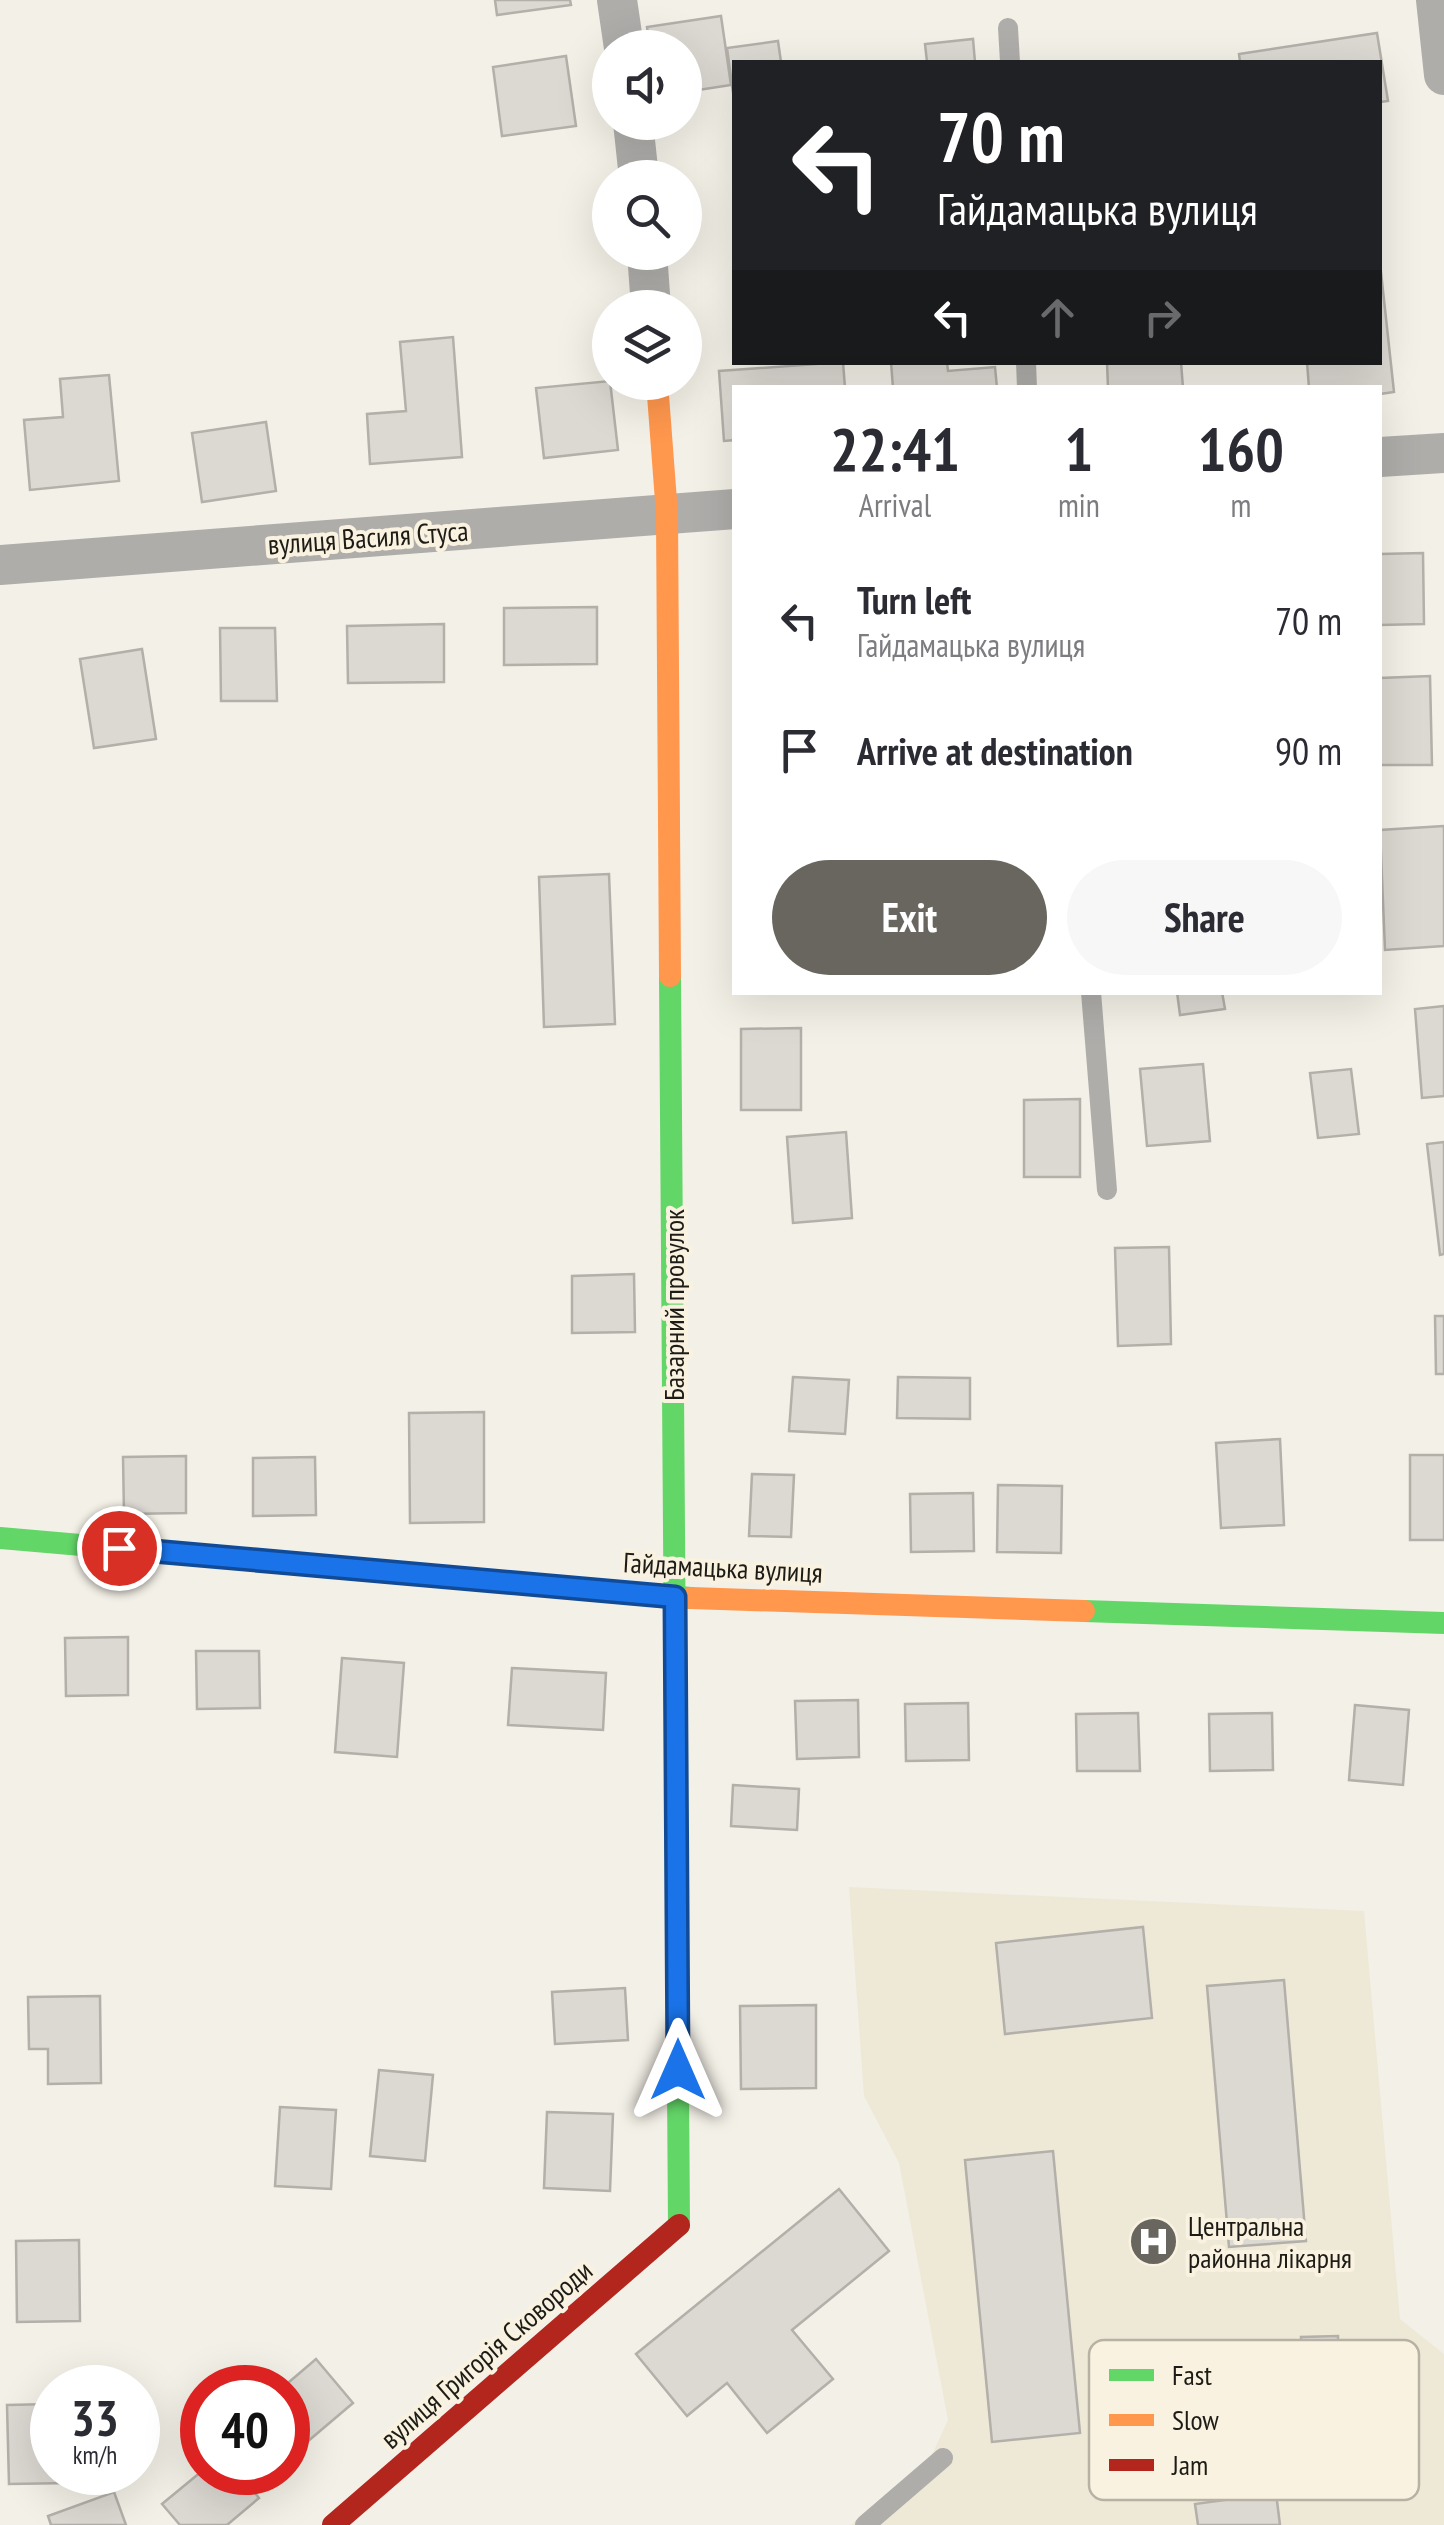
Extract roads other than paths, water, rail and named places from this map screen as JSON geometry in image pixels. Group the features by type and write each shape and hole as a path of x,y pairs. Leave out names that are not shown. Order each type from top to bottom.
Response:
{"street":[{"path":"617,0 621,30"},
{"path":"1436,0 1444,76"},
{"name":"Базарний провулок","path":"658,400 667,514 679,2228"},
{"path":"1382,457 1444,452"},
{"name":"вулиця Василя Стуса","path":"0,565 732,509"},
{"name":"Гайдамацька вулиця","path":"0,1538 675,1597 1444,1623"},
{"name":"вулиця Григорія Сковороди","path":"333,2525 679,2228"}],"lane":[{"path":"1008,28 1010,60"},
{"path":"1091,995 1107,1190"},
{"path":"865,2525 943,2458"}],"place":[{"name":"Центральна районна лікарня","path":"1153,2241"}]}
